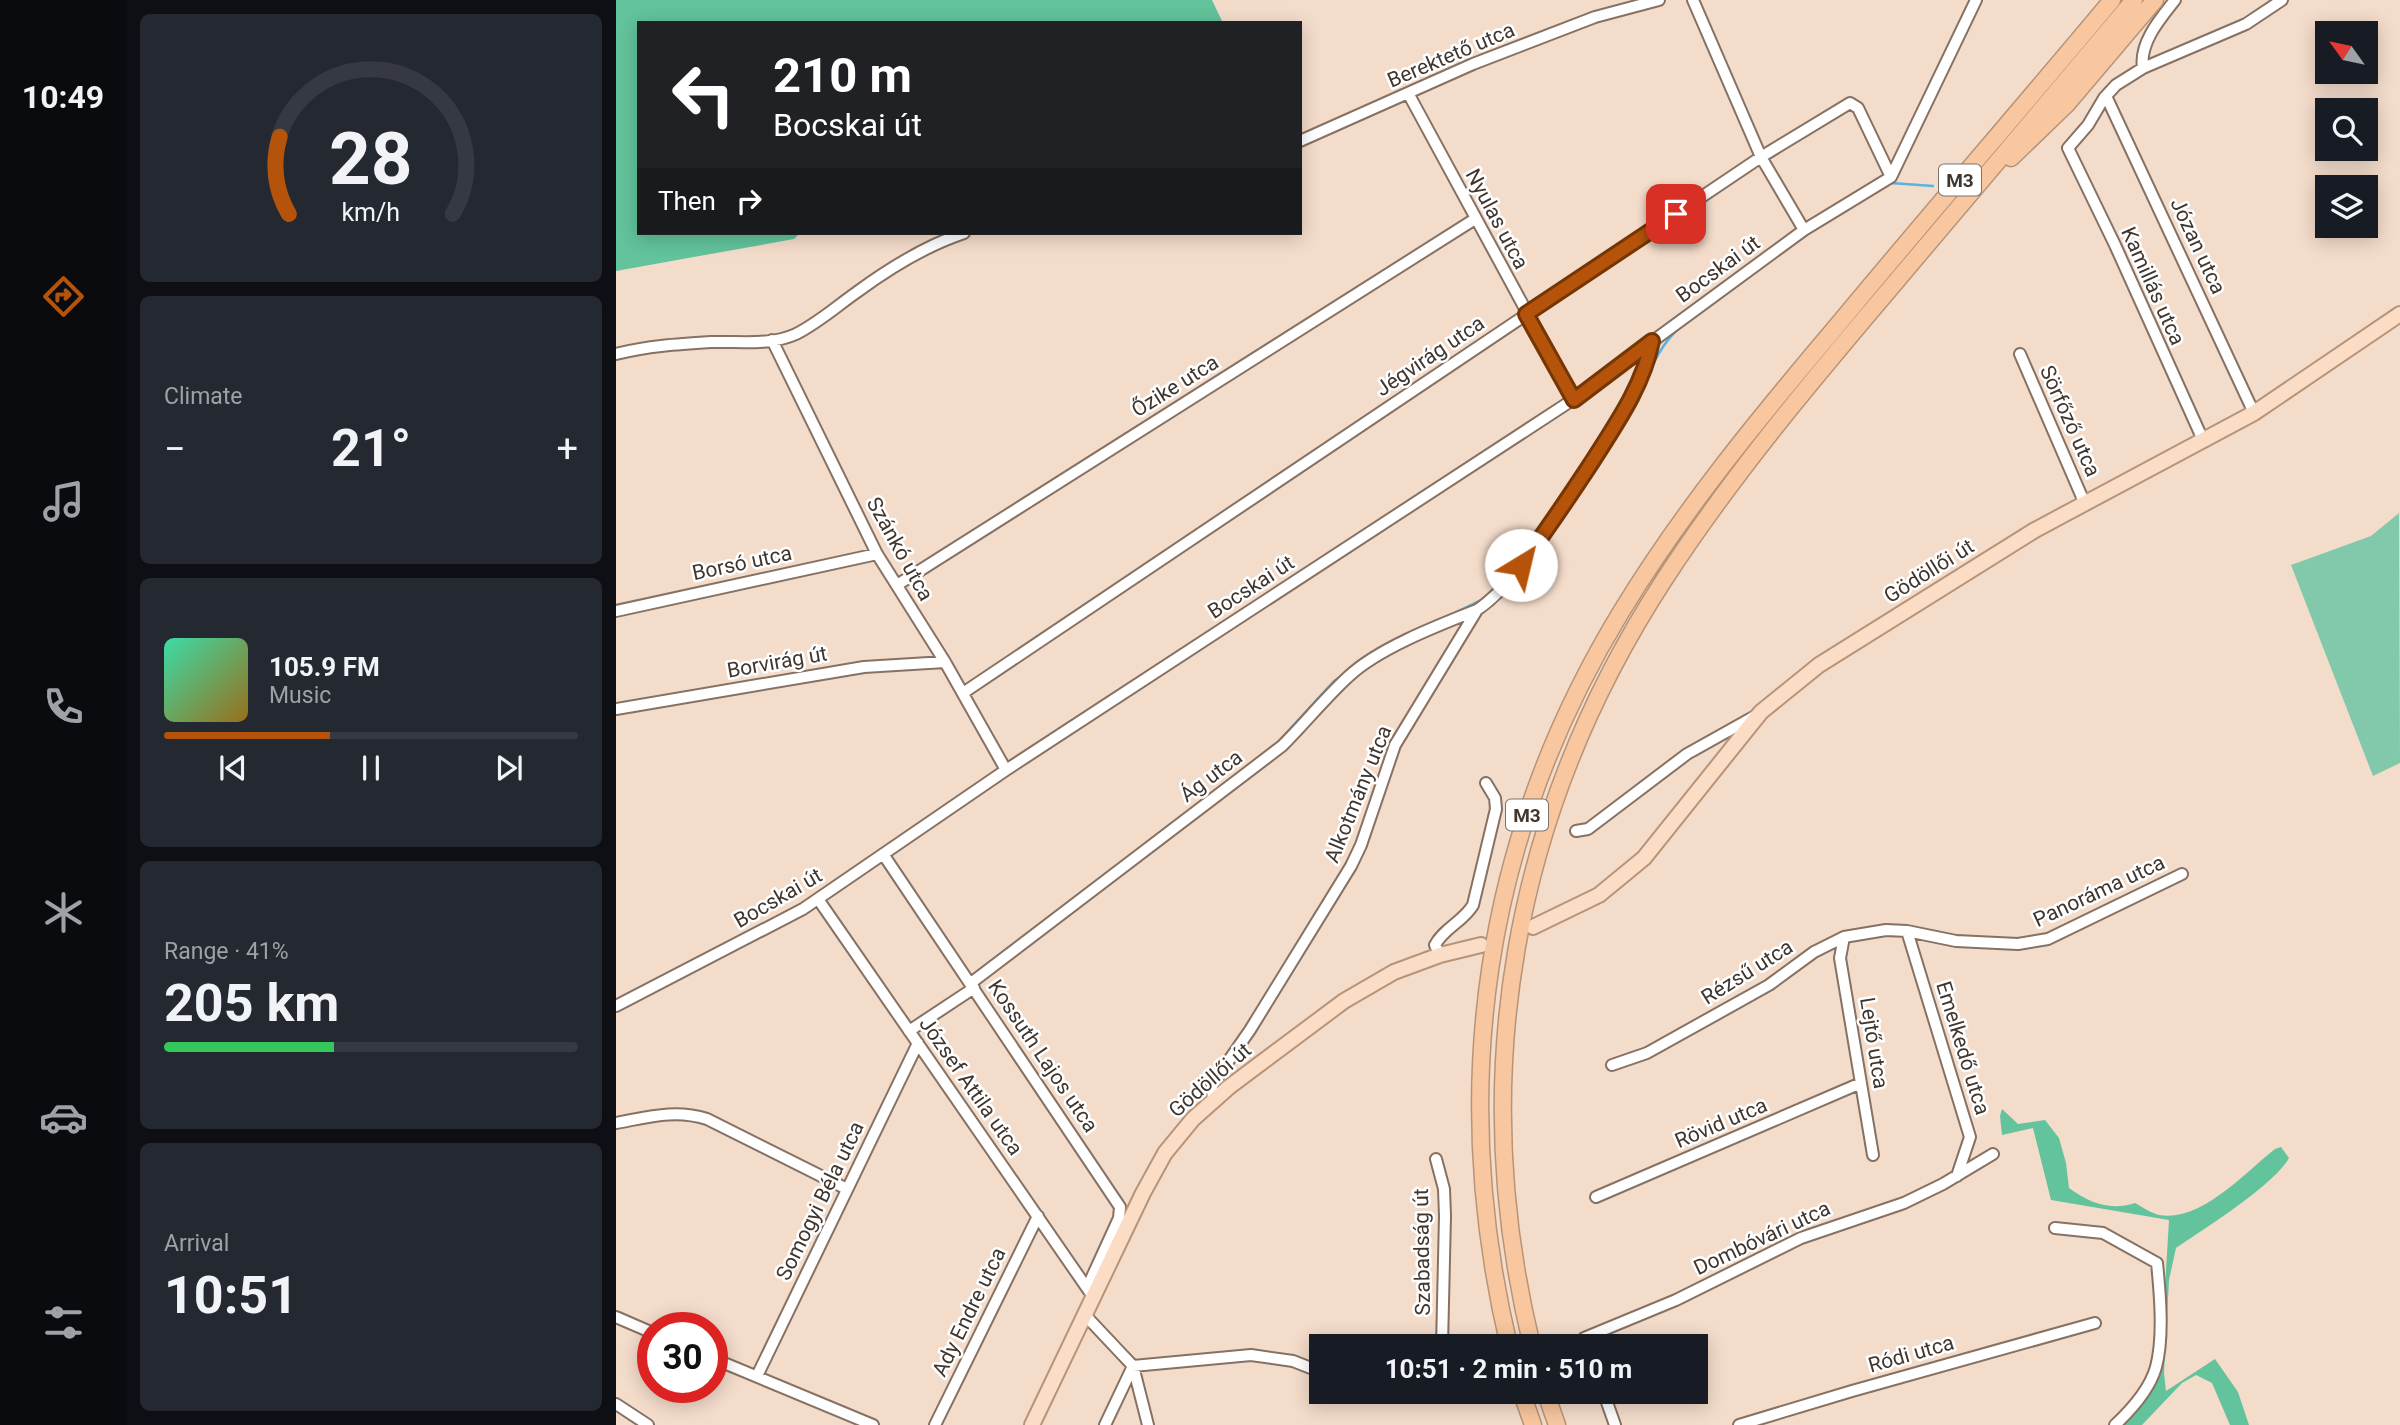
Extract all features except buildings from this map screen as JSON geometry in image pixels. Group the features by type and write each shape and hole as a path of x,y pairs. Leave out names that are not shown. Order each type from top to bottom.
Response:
{"highway":[{"name":"M3","path":"1506,1334 1495,1286 1484,1207 1479,1129 1480,1056 1488,985 1506,889 1527,815 1552,746 1595,656 1621,612 1709,482 1883,269 2112,0"},
{"name":"M3","path":"1529,1334 1516,1273 1506,1204 1502,1132 1507,1012 1517,938 1537,856 1559,788 1589,716 1663,581 1693,536 1794,403 2134,0"},
{"path":"1959,207 2066,105 2155,0"},
{"path":"1526,1404 1533,1425"},
{"path":"1550,1404 1557,1425"}],"main road":[{"name":"Gödöllői út","path":"1533,927 1599,895 1644,858 1761,712 1819,665 2035,530 2254,413 2400,314"},
{"name":"Gödöllői út","path":"1032,1425 1084,1314 1090,1292 1156,1167 1178,1135 1213,1099 1344,1001 1394,972 1440,955 1481,945"}],"street":[{"name":"Berektető utca","path":"1302,140 1473,64 1595,18 1659,0"},
{"path":"1693,0 1761,157 1804,230"},
{"path":"1891,177 1976,0"},
{"path":"2143,68 2142,58 2146,44 2175,0"},
{"path":"2106,96 2116,85 2143,68 2246,24 2282,0"},
{"name":"Nyulas utca","path":"1408,93 1574,400"},
{"name":"Kamillás utca","path":"2106,96 2088,125 2068,148 2203,440"},
{"name":"Józan utca","path":"2106,96 2254,413"},
{"name":"Jégvirág utca","path":"963,693 1761,157 1850,103 1858,108 1891,177"},
{"name":"Bocskai út","path":"616,1006 803,909 1006,770 1574,400 1804,230 1891,177"},
{"name":"Őzike utca","path":"897,585 1475,219"},
{"path":"616,354 645,347 772,340 793,335 819,320 901,262 936,242 958,235"},
{"name":"Szánkó utca","path":"772,340 877,554 945,662 1006,770"},
{"path":"1477,610 1497,594 1521,565 1622,415 1641,377 1652,341"},
{"name":"Sörfőző utca","path":"2020,354 2085,503"},
{"name":"Borsó utca","path":"616,611 877,554"},
{"name":"Ág utca","path":"909,1031 973,986 1282,746 1325,699 1360,667 1407,641 1477,610"},
{"name":"Alkotmány utca","path":"1213,1099 1212,1086 1347,874 1361,845 1395,745 1477,610"},
{"name":"Borvirág út","path":"616,709 864,667 945,662"},
{"path":"1576,831 1588,829 1687,754 1761,712"},
{"path":"1440,955 1435,945 1439,938 1469,913 1473,905 1496,809 1495,798 1486,783"},
{"name":"Kossuth Lajos utca","path":"883,854 1120,1207 1119,1218 1090,1292"},
{"name":"Panoráma utca","path":"1907,931 1956,941 2018,944 2035,942 2085,922 2182,874"},
{"name":"József Attila utca","path":"818,899 1090,1292"},
{"name":"Rézsű utca","path":"1612,1065 1647,1054 1769,985 1814,952 1844,937 1886,930 1907,931"},
{"name":"Emelkedő utca","path":"1907,931 1970,1137 1957,1176"},
{"name":"Lejtő utca","path":"1844,937 1840,958 1873,1155"},
{"name":"Somogyi Béla utca","path":"757,1377 918,1043"},
{"name":"Rövid utca","path":"1595,1197 1861,1083"},
{"path":"616,1123 670,1113 688,1113 707,1119 848,1189"},
{"name":"Dombóvári utca","path":"1602,1334 1801,1238 1904,1203 1993,1154"},
{"name":"Szabadság út","path":"1436,1159 1444,1189 1445,1216 1442,1334"},
{"name":"Ady Endre utca","path":"935,1425 1038,1216"},
{"path":"2055,1228 2103,1233 2157,1263 2159,1332 2156,1368 2142,1395 2115,1425"},
{"path":"1084,1314 1133,1366 1148,1425"},
{"path":"616,1317 637,1326"},
{"name":"Ródi utca","path":"1739,1425 2095,1323"},
{"path":"1133,1366 1251,1355 1309,1367"},
{"path":"728,1365 873,1425"},
{"path":"1105,1425 1133,1366"},
{"path":"616,1404 648,1425"},
{"path":"1608,1404 1615,1425"}],"green space":[{"path":"616,0 1212,0 1222,21 637,21 637,235 798,235 794,239 616,271"},
{"path":"2399,513 2400,763 2373,776 2291,565 2371,536"},
{"path":"2002,1109 2018,1124 2045,1120 2059,1138 2069,1188 2100,1204 2117,1206 2135,1203 2159,1215 2175,1215 2206,1204 2281,1147 2289,1158 2269,1181 2176,1248 2169,1280 2164,1373 2166,1391 2215,1359 2238,1392 2249,1425 2230,1425 2212,1383 2196,1375 2182,1383 2142,1425 2120,1425 2160,1372 2169,1220 2051,1200 2033,1128 2002,1135"}],"waterway":[{"path":"1891,183 1933,186"},
{"path":"1629,413 1656,358 1678,329"},
{"path":"1493,605 1504,593"},
{"path":"1446,617 1481,600"},
{"path":"1255,760 1279,741 1334,681 1343,675"},
{"path":"975,973 1108,872"}],"route":[{"path":"1521,565 1622,415 1638,386 1652,341 1574,400 1526,314 1676,214"}]}
